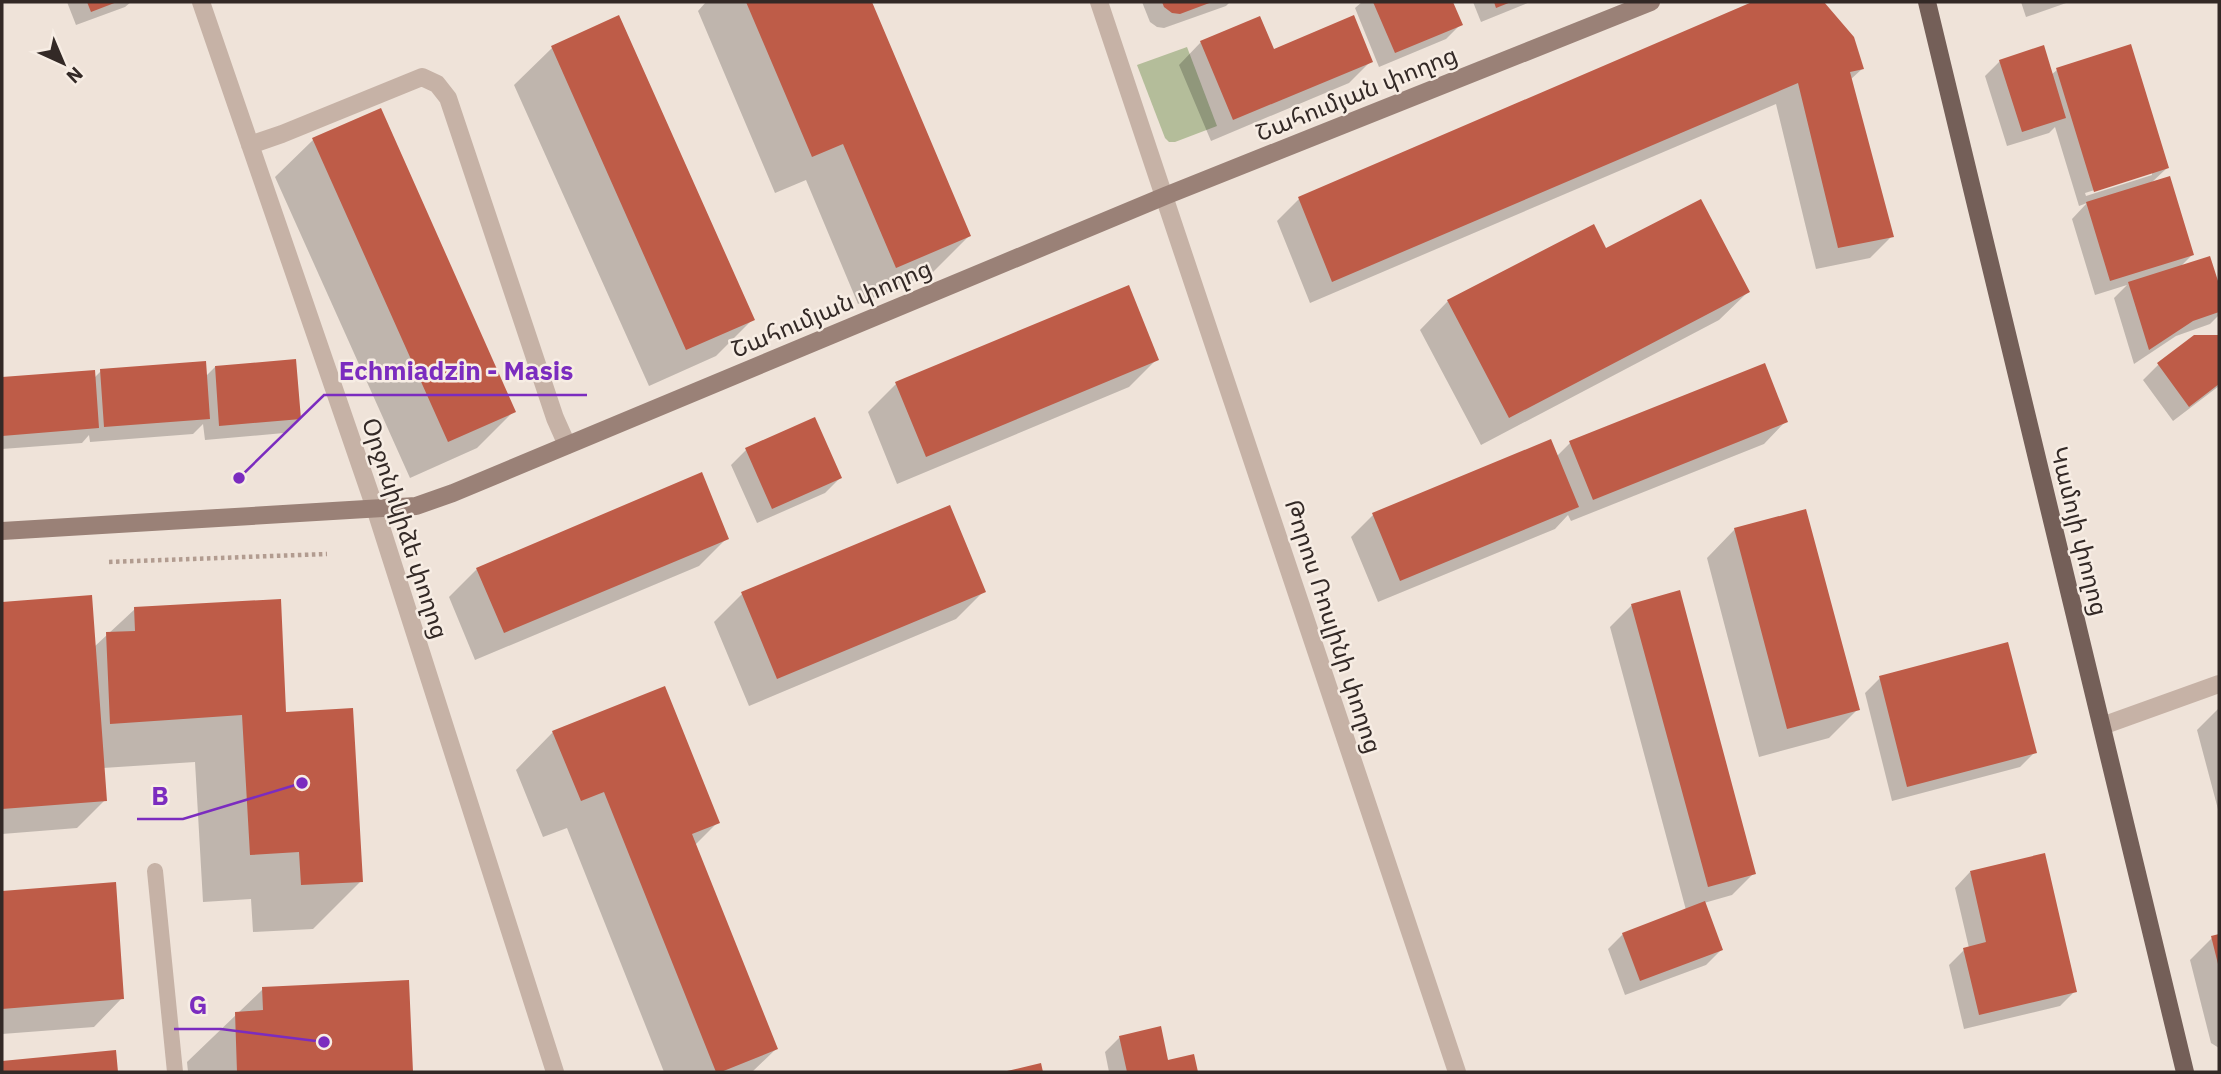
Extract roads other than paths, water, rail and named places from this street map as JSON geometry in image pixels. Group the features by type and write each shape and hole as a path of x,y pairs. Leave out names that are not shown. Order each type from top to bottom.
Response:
{"main road":[{"name":"Շահումյան փողոց","path":"2,531 416,506 453,493 1165,196 1651,2"},
{"name":"Կամոյի փողոց","path":"1927,2 2185,1072"}],"street":[{"name":"Օրջոնիկիձե փողոց","path":"201,2 375,508 555,1072"},
{"name":"Թորոս Ռոսլինի փողոց","path":"1099,2 1457,1072"},
{"path":"250,145 282,135 422,77 437,84 448,97 555,418 567,445"},
{"path":"2102,726 2219,684"}],"lane":[{"path":"155,871 175,1072"}],"place":[{"name":"Echmiadzin - Masis","path":"239,478"},
{"name":"B","path":"302,783"},
{"name":"G","path":"324,1042"}]}
